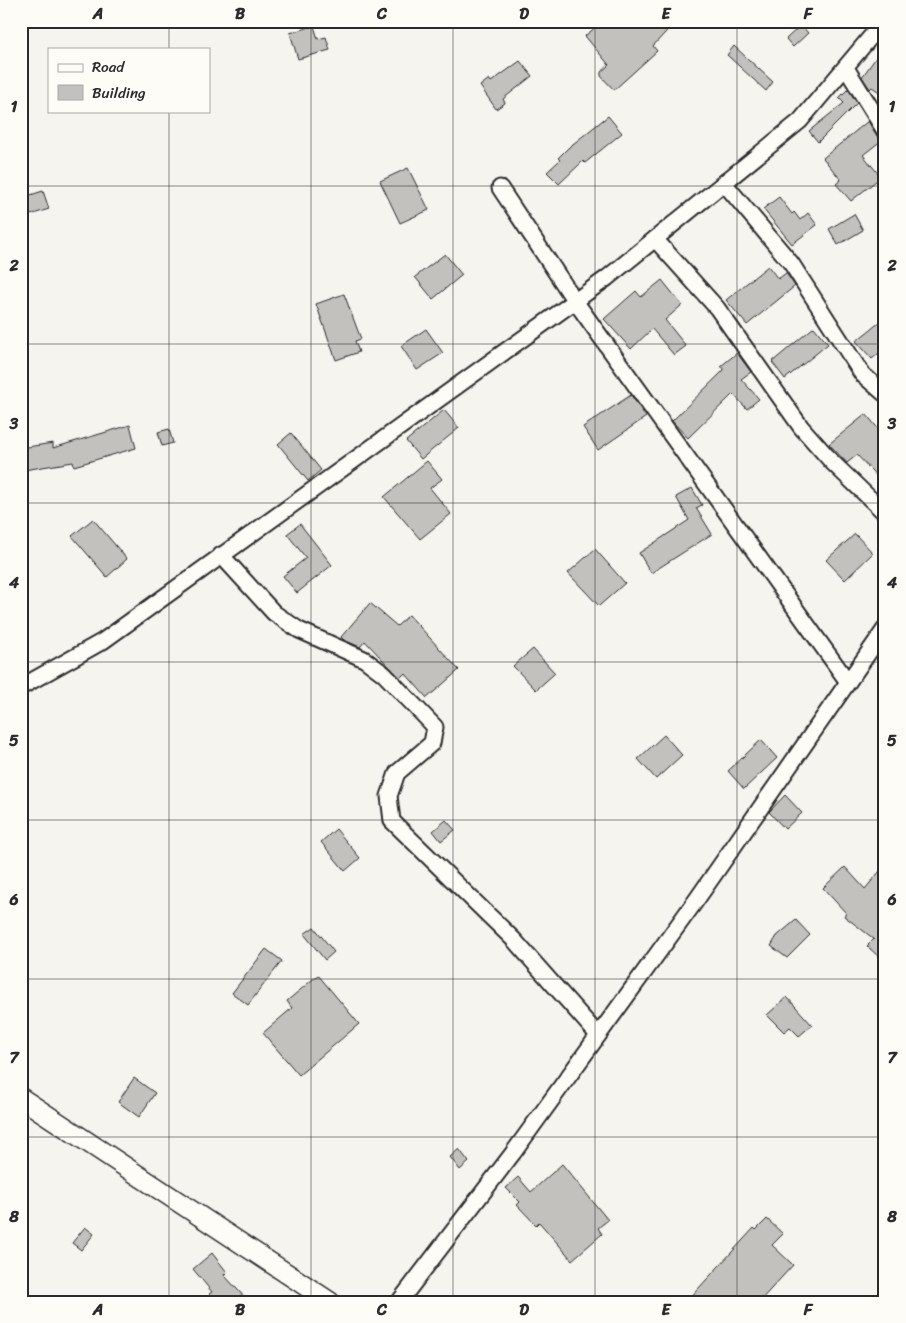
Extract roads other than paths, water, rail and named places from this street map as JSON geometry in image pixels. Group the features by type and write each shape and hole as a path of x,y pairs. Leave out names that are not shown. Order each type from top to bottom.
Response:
{"main road":[{"path":"21,1098 330,1302"}],"street":[{"path":"21,687 102,641 607,278 800,121 884,21"},
{"path":"846,68 885,131"},
{"path":"724,183 791,262 862,374 885,394"},
{"path":"500,188 575,302 848,682"},
{"path":"655,239 716,308 801,427 832,462 885,513"},
{"path":"221,555 274,613 299,630 364,659 384,674 435,727 432,742 397,773 389,796 392,821 514,940 598,1035"},
{"path":"399,1302 513,1153 697,899 885,628"}]}
